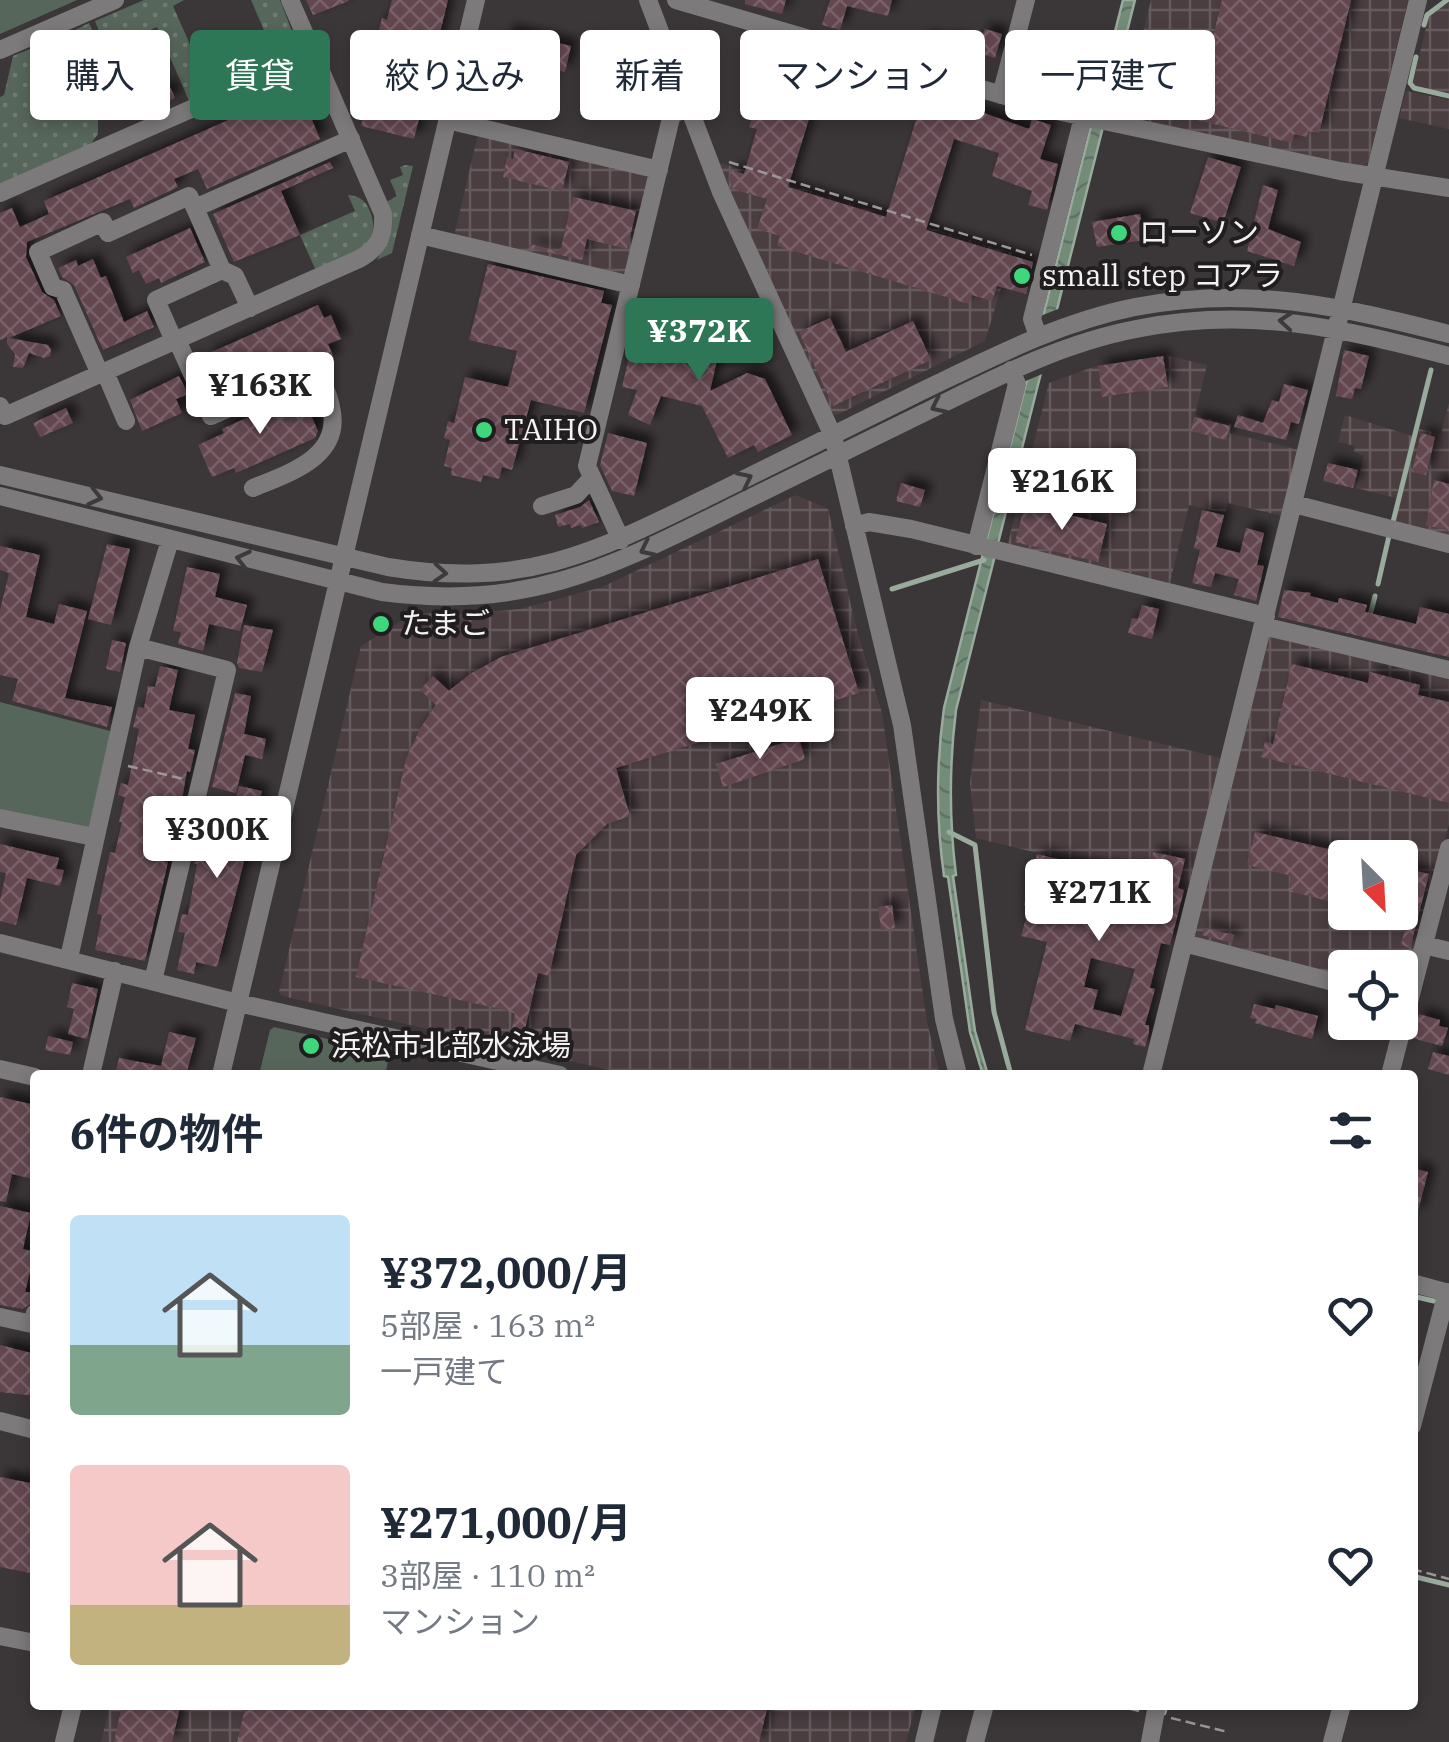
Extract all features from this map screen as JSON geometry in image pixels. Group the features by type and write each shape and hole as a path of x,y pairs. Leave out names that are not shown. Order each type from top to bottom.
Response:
{"street":[{"path":"0,50 115,0"},
{"path":"290,0 303,30"},
{"path":"469,30 476,0"},
{"path":"648,0 659,30"},
{"path":"676,0 1005,96"},
{"path":"1001,95 1026,0"},
{"path":"1151,1070 1418,0"},
{"path":"2,413 176,341 372,252 382,239 383,214 330,91"},
{"path":"0,193 190,109"},
{"path":"222,1070 447,120 658,170"},
{"path":"622,540 587,466 670,120"},
{"path":"693,120 833,436 905,740 944,1020 957,1070"},
{"path":"1035,334 1032,319 1085,120"},
{"path":"1100,120 1375,177 1449,188"},
{"path":"194,208 351,139"},
{"path":"126,421 63,290 53,287 38,252 103,222 108,233 190,196 222,270 235,276 250,308"},
{"path":"420,235 631,285"},
{"path":"222,270 156,300 207,418 312,374 324,387 333,412 323,451 304,466 253,488"},
{"path":"0,475 414,571 490,574 566,560 622,540 1035,334 1132,308 1202,298 1273,298 1343,307 1449,334"},
{"path":"0,496 382,592 490,596 544,587 621,561 1018,367 1136,328 1203,320 1271,320 1338,328 1449,356"},
{"path":"977,546 1018,367"},
{"path":"542,506 576,495 587,483"},
{"path":"1294,504 1449,544"},
{"path":"854,526 869,522 911,529 1449,670"},
{"path":"69,958 138,647 170,540"},
{"path":"138,647 227,670 153,981"},
{"path":"0,818 94,837"},
{"path":"1418,962 1449,848"},
{"path":"0,943 238,1003 538,1070"},
{"path":"1184,943 1328,981"},
{"path":"1424,945 1449,951"},
{"path":"92,1070 116,970"},
{"path":"1391,1070 1397,1040"},
{"path":"0,1069 30,1077"},
{"path":"1418,1285 1448,1293 1418,1404"},
{"path":"0,1317 30,1324"},
{"path":"0,1422 30,1429"},
{"path":"0,1636 30,1643"},
{"path":"64,1742 71,1710"},
{"path":"924,1742 932,1710"},
{"path":"978,1741 984,1710"},
{"path":"1150,1742 1156,1710"},
{"path":"1332,1742 1341,1710"}],"path":[{"path":"709,162 718,158 1047,260"},
{"path":"112,762 200,783"},
{"path":"1418,1571 1449,1578"},
{"path":"1156,1710 1228,1732"}],"shaded area":[{"path":"0,0 77,0 0,34"},
{"path":"144,0 184,0 173,6 190,45 190,101 170,57 170,30 98,30 95,21"},
{"path":"251,0 280,0 291,30 264,30"},
{"path":"1151,0 1408,0 1368,163 1363,166 1141,120 1215,120 1215,30 1144,30"},
{"path":"1449,1 1449,94 1415,86 1413,82 1429,16"},
{"path":"30,49 30,120 98,120 98,134 90,145 0,184 0,97 4,95 13,56"},
{"path":"1406,91 1449,100 1449,129 1399,118"},
{"path":"477,138 645,174 648,180 627,271 621,275 457,236"},
{"path":"717,162 1012,253 985,341 837,415 830,413"},
{"path":"413,166 392,253 377,260 384,246 386,202 397,196 390,180 403,175 400,167"},
{"path":"348,195 360,198 368,206 371,236 358,252 317,273 300,235 355,211"},
{"path":"1165,355 1207,365 1195,415 1232,424 1230,433 1299,450 1282,516 1228,503 1225,513 1189,505 1169,587 1007,547 1049,383 1099,365"},
{"path":"1449,403 1449,537 1395,523 1419,429 1441,434"},
{"path":"1345,415 1412,436 1396,498 1356,488 1364,456 1354,452 1355,446 1338,442"},
{"path":"796,495 828,509 882,713 927,1022 939,1070 610,1070 282,996 279,992 361,646 414,613 520,609 602,587"},
{"path":"1269,636 1449,675 1449,824 1416,950 1328,950 1328,975 1194,937"},
{"path":"981,700 1221,758 1188,890 976,838 970,783"},
{"path":"0,702 114,732 91,832 0,811"},
{"name":"浜松市北部水泳場","path":"274,1027 390,1053 386,1070 260,1070"},
{"path":"109,1710 915,1710 906,1742 101,1742"}],"water":[{"path":"1123,0 1135,0 1127,30 1115,30"},
{"path":"1093,120 1105,120 956,710 951,772 956,875 953,876 975,1031 987,1070 981,1070 970,1032 948,877 944,876 938,792 944,708"}],"pier":[{"path":"1063,307 1047,372 1021,383 1038,317"}],"building":[{"path":"306,0 348,0 349,1 313,15"},
{"path":"392,0 448,0 441,30 379,30 382,18 387,20"},
{"path":"745,0 786,0 782,14 745,4"},
{"path":"830,0 892,0 888,16 847,6 840,30 822,25"},
{"path":"1222,0 1351,0 1319,133 1308,131 1307,137 1294,134 1292,143 1197,120 1215,120 1215,30"},
{"path":"985,30 1002,34 995,58 985,55"},
{"path":"560,43 571,46 565,72 560,71"},
{"path":"985,113 1029,129 1032,120 1051,125 1040,159 1058,164 1047,210 1028,205 1032,191 992,176 999,153 954,139 926,230 1033,262 1026,294 997,286 992,301 972,295 969,304 777,246 780,236 757,229 767,199 733,189 729,178 732,170 744,174 757,129 749,127 751,120 809,120 788,187 886,217 916,120 985,120"},
{"path":"228,120 312,120 320,139 207,189 198,169 174,179 178,187 134,208 130,199 27,242 26,257 42,292 54,300 61,316 9,338 48,345 51,350 50,356 44,358 29,353 23,368 13,367 15,354 7,337 0,340 0,213 12,208 20,227 49,214 44,201"},
{"path":"363,120 419,120 414,139 361,126"},
{"path":"515,149 569,162 562,191 503,177 507,157 513,159"},
{"path":"1208,157 1241,167 1223,223 1190,213"},
{"path":"330,162 333,168 281,191 300,235 234,262 213,214"},
{"path":"1263,185 1278,190 1268,229 1301,242 1294,266 1247,251"},
{"path":"573,197 636,211 627,249 587,239 582,260 529,248 530,244 560,252"},
{"name":"ローソン","path":"1140,214 1145,240 1097,247 1092,222"},
{"path":"190,228 205,262 161,283 159,278 146,284 139,270 133,273 126,257"},
{"path":"93,259 101,278 106,276 124,322 147,311 154,327 103,350 74,285 62,277 58,268 76,260 78,266"},
{"path":"488,264 604,291 601,303 612,305 584,413 531,400 512,470 502,467 499,479 483,475 481,482 451,475 452,468 444,466 450,440 444,438 448,421 454,423 465,377 508,387 517,351 469,340"},
{"path":"318,305 324,318 331,315 341,339 328,344 334,358 319,365 298,364 295,358 240,383 243,388 230,394 227,388 213,390 204,370 213,366 207,354"},
{"path":"640,309 724,329 710,391 747,373 765,379 792,435 758,452 754,445 728,458 702,406 661,396 650,425 628,415 637,390 622,387"},
{"path":"830,318 846,352 913,321 931,360 833,406 799,332"},
{"path":"1344,350 1369,356 1361,389 1355,388 1352,399 1336,396"},
{"path":"1163,356 1168,387 1102,397 1098,366"},
{"path":"179,376 188,394 176,399 182,413 142,431 130,400"},
{"path":"1284,384 1308,390 1299,424 1291,422 1286,440 1234,427 1238,415 1263,423 1272,400 1279,402"},
{"path":"301,393 318,431 315,438 236,473 234,468 212,477 198,445 224,433 222,429"},
{"path":"66,408 73,423 40,437 33,423"},
{"path":"1194,417 1230,426 1226,440 1191,431"},
{"path":"608,433 647,443 634,496 612,491 600,465"},
{"path":"1421,433 1435,437 1426,475 1412,472"},
{"path":"1107,456 1123,460 1117,485 1100,481"},
{"path":"1328,463 1358,470 1353,488 1323,481"},
{"path":"1434,480 1449,484 1449,531 1426,525"},
{"path":"901,483 925,490 920,507 896,501"},
{"path":"589,500 599,522 582,528 571,528 570,524 558,527 555,515"},
{"path":"1031,506 1107,524 1098,562 1015,542 1024,508 1030,510"},
{"path":"1202,510 1224,515 1216,547 1240,553 1246,528 1264,533 1257,565 1264,566 1256,601 1234,595 1239,579 1215,573 1211,587 1192,583 1200,550 1194,548"},
{"path":"107,544 130,549 111,625 88,619"},
{"path":"0,546 40,555 26,617 54,624 59,604 87,611 65,698 112,707 107,727 12,701 18,679 0,675 0,610 9,573 0,570"},
{"path":"818,559 859,693 616,768 630,816 607,824 576,855 549,976 538,973 522,1042 509,1039 515,1014 509,1011 356,977 406,759 436,705 420,690 433,676 449,691 501,657"},
{"path":"187,567 220,574 215,597 247,605 240,631 209,624 203,651 178,644 181,632 173,631"},
{"path":"1284,590 1311,593 1310,596 1338,603 1339,598 1367,605 1365,612 1416,624 1420,607 1449,614 1449,657 1278,617"},
{"path":"1142,605 1159,609 1152,639 1128,633 1132,618 1138,619"},
{"path":"244,625 273,630 262,672 239,668 237,663"},
{"path":"112,640 126,643 120,672 106,669"},
{"path":"1292,664 1368,683 1370,672 1420,685 1418,695 1449,702 1449,803 1261,757 1265,742 1273,744"},
{"path":"160,666 178,670 169,710 195,715 188,749 195,750 178,822 173,821 164,861 168,862 145,961 95,950 102,915 97,914 110,852 115,853 122,822 125,797 118,795 121,783 128,785 139,729 133,727 138,707 144,708 148,686 155,687"},
{"path":"235,693 251,696 244,734 266,739 262,759 245,755 236,793 212,787"},
{"path":"799,738 805,759 723,787 716,764"},
{"path":"239,786 262,791 217,967 196,962 194,974 177,970 185,933 178,932 182,914 188,915 206,812 231,817"},
{"path":"1255,832 1328,849 1328,901 1288,891 1292,876 1247,865"},
{"path":"0,844 59,858 56,869 64,870 60,886 27,878 16,925 0,921 6,873 0,872"},
{"path":"1153,852 1185,859 1178,888 1184,890 1170,945 1161,943 1150,988 1155,989 1145,1025 1149,1025 1149,1032 1145,1047 1133,1044 1134,1039 1075,1024 1070,1041 1025,1030 1047,942 1021,936 1037,854 1146,880","holes":["1091,958 1135,969 1121,1016 1093,1009 1098,990 1084,987"]},
{"path":"1418,871 1429,874 1418,917"},
{"path":"892,905 895,928 881,930 878,907"},
{"path":"1204,928 1234,935 1232,943 1202,935"},
{"path":"1405,930 1415,930 1410,948 1401,945"},
{"path":"72,983 98,989 87,1039 68,1034 74,1009 67,1007"},
{"path":"1254,1004 1275,1009 1276,1005 1318,1016 1312,1039 1255,1023 1256,1019 1250,1018"},
{"path":"1419,1014 1440,1020 1439,1026 1448,1028 1442,1046 1418,1040"},
{"path":"169,1032 196,1038 187,1070 116,1070 119,1058 161,1066"},
{"path":"48,1036 73,1042 70,1055 45,1050"},
{"path":"1433,1052 1449,1056 1449,1075 1428,1069"},
{"path":"0,1097 30,1104 30,1178 12,1174 6,1202 0,1201"},
{"path":"1418,1170 1428,1172 1418,1211"},
{"path":"0,1206 30,1213 23,1249 30,1251 25,1292 30,1292 30,1304 23,1309 0,1305"},
{"path":"0,1345 30,1353 30,1395 0,1392"},
{"path":"0,1477 30,1483 30,1573 0,1567"},
{"path":"121,1710 179,1710 172,1742 114,1742"},
{"path":"245,1710 767,1710 759,1742 237,1742"}],"waterway":[{"path":"1424,25 1427,15 1447,0"},
{"path":"1416,57 1410,83 1414,88 1449,96"},
{"path":"1393,522 1431,370"},
{"path":"1378,584 1389,536"},
{"path":"892,589 984,560"},
{"path":"1369,619 1375,596"},
{"path":"949,832 975,845 994,1012 1010,1070"},
{"path":"1418,1297 1434,1301"},
{"path":"1418,1577 1449,1585"}],"place":[{"name":"ローソン","path":"1119,233"},
{"name":"small step コアラ","path":"1022,276"},
{"name":"TAIHO","path":"484,430"},
{"name":"たまご","path":"381,624"},
{"name":"浜松市北部水泳場","path":"311,1046"}]}
